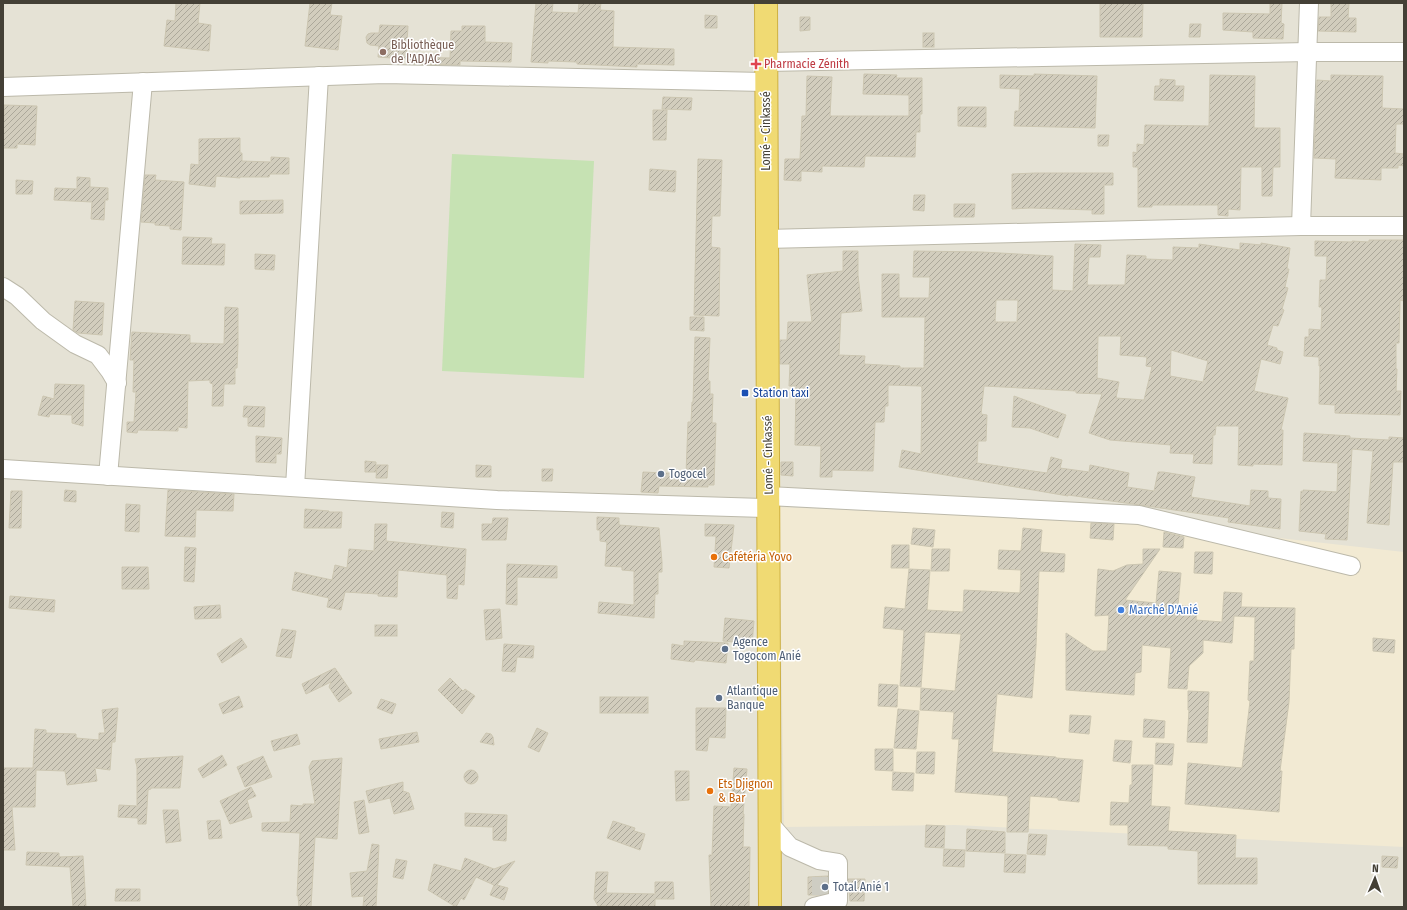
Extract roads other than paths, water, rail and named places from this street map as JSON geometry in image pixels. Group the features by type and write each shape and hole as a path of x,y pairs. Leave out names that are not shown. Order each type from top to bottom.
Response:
{"highway":[{"name":"Lomé - Cinkassé","path":"766,3 770,907"}],"street":[{"path":"1301,226 1309,3"},
{"path":"3,87 385,74 766,72 1308,52 1404,52"},
{"path":"295,487 319,76"},
{"path":"108,476 143,82"},
{"path":"766,239 1301,226 1404,226"},
{"path":"3,287 17,296 43,321 75,344 98,355 110,371 116,383"},
{"path":"3,469 497,500 768,502 1140,515 1351,566"},
{"path":"770,824 790,847 820,868 838,863 838,900 818,902"}],"tunnel":[{"path":"821,877 821,895"}],"place":[{"name":"Bibliothèque de l'ADJAC","path":"383,52"},
{"name":"Pharmacie Zénith","path":"756,64"},
{"name":"Station taxi","path":"745,393"},
{"name":"Togocel","path":"661,474"},
{"name":"Cafétéria Yovo","path":"714,557"},
{"name":"Marché D'Anié","path":"1121,610"},
{"name":"Agence Togocom Anié","path":"725,649"},
{"name":"Atlantique Banque","path":"719,698"},
{"name":"Ets Djignon & Bar","path":"710,791"},
{"name":"Total Anié 1","path":"825,887"}]}
